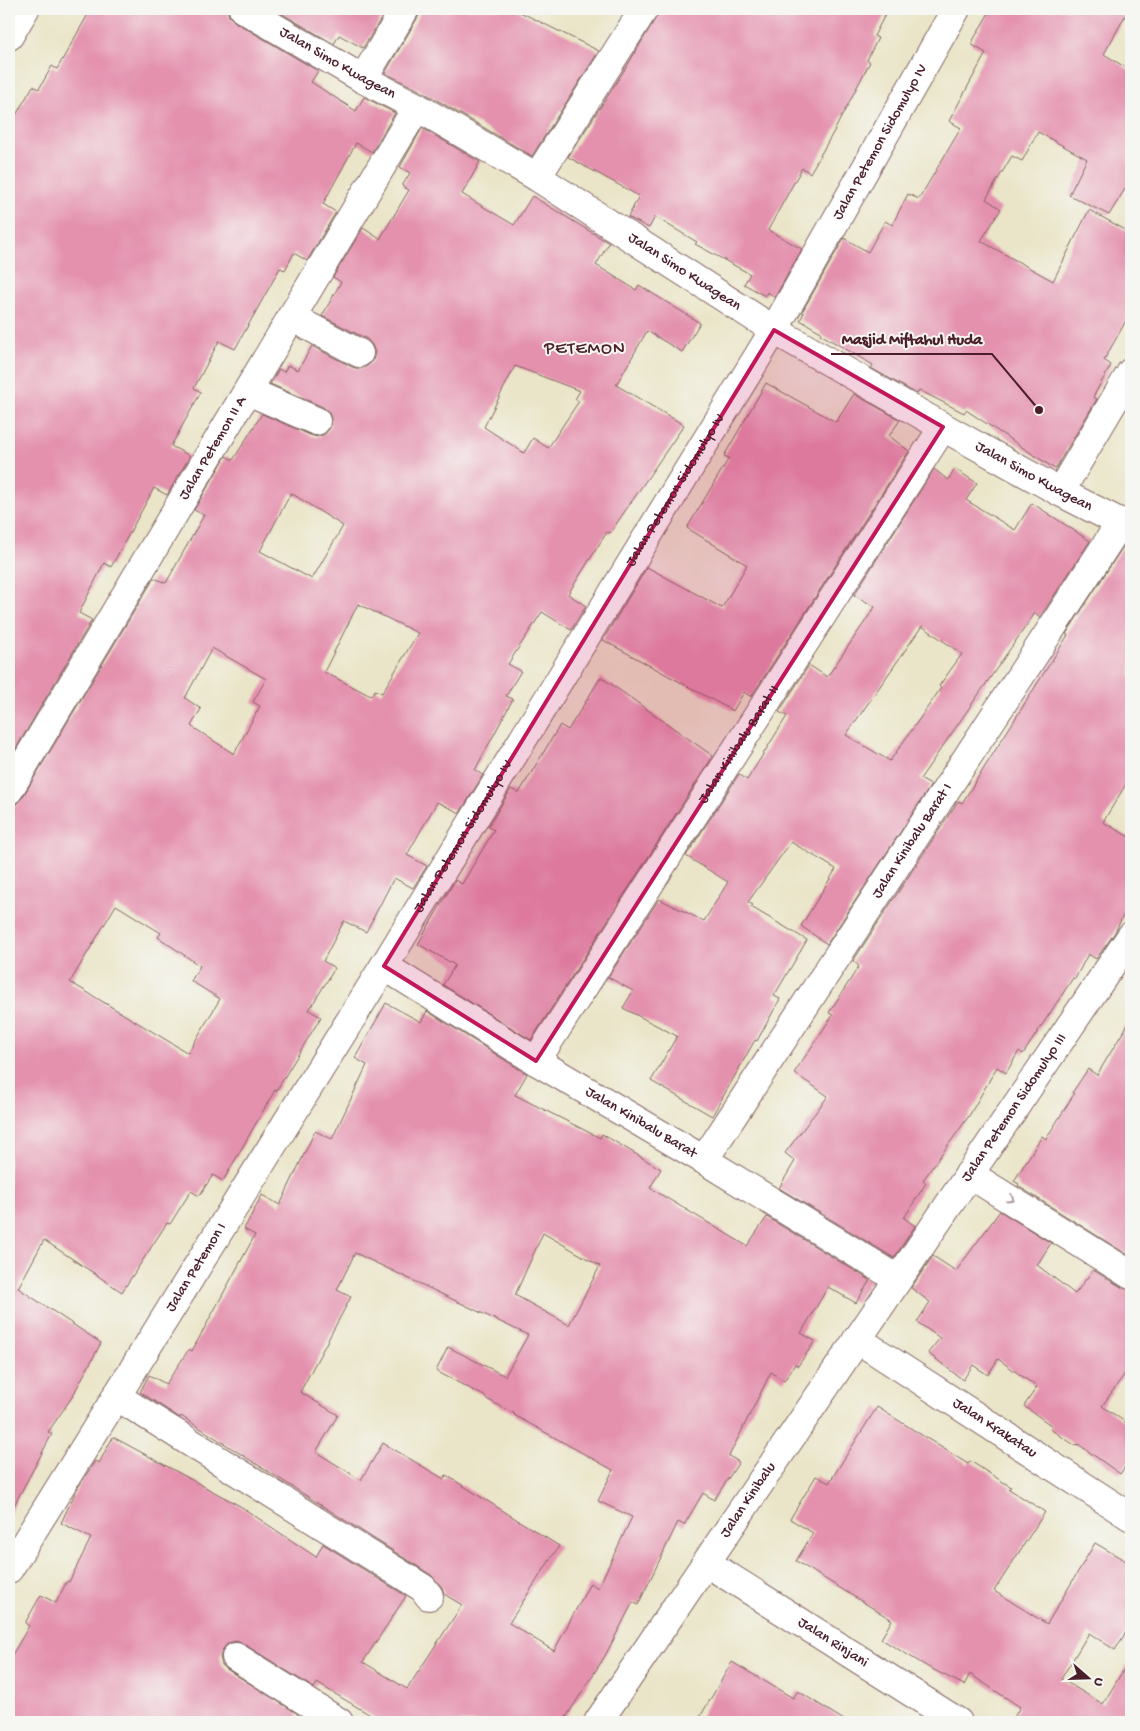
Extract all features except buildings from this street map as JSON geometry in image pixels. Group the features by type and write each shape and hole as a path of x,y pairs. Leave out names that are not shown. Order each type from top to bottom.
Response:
{"street":[{"path":"9,36 25,9"},
{"name":"Jalan Simo Kwagean","path":"243,9 363,79 418,107 537,177 774,330 1060,492 1126,525"},
{"path":"363,79 405,9"},
{"path":"537,177 644,9"},
{"name":"Jalan Petemon Sidomulyo IV","path":"384,966 774,330 956,9"},
{"name":"Jalan Petemon II A","path":"9,790 418,107"},
{"path":"292,317 358,353"},
{"path":"1060,492 1131,372"},
{"path":"248,391 316,421"},
{"name":"Jalan Kinibalu Barat II","path":"536,1060 943,427"},
{"name":"Jalan Kinibalu Barat I","path":"704,1160 1126,525"},
{"name":"Jalan Petemon Sidomulyo III","path":"898,1279 1131,936"},
{"name":"Jalan Kinibalu Barat","path":"384,966 898,1279"},
{"name":"Jalan Petemon I","path":"9,1569 384,966"},
{"path":"969,1174 1131,1276"},
{"name":"Jalan Kinibalu","path":"598,1722 898,1279"},
{"name":"Jalan Krakatau","path":"857,1339 1131,1517"},
{"path":"116,1396 423,1588 429,1596"},
{"name":"Jalan Rinjani","path":"707,1563 958,1722"},
{"path":"236,1657 339,1722"}],"highlighted area":[{"path":"774,330 943,427 536,1061 384,966"}],"place":[{"name":"Masjid Miftahul Huda","path":"1039,410"}],"district":[{"name":"PETEMON","path":"585,349"}]}
